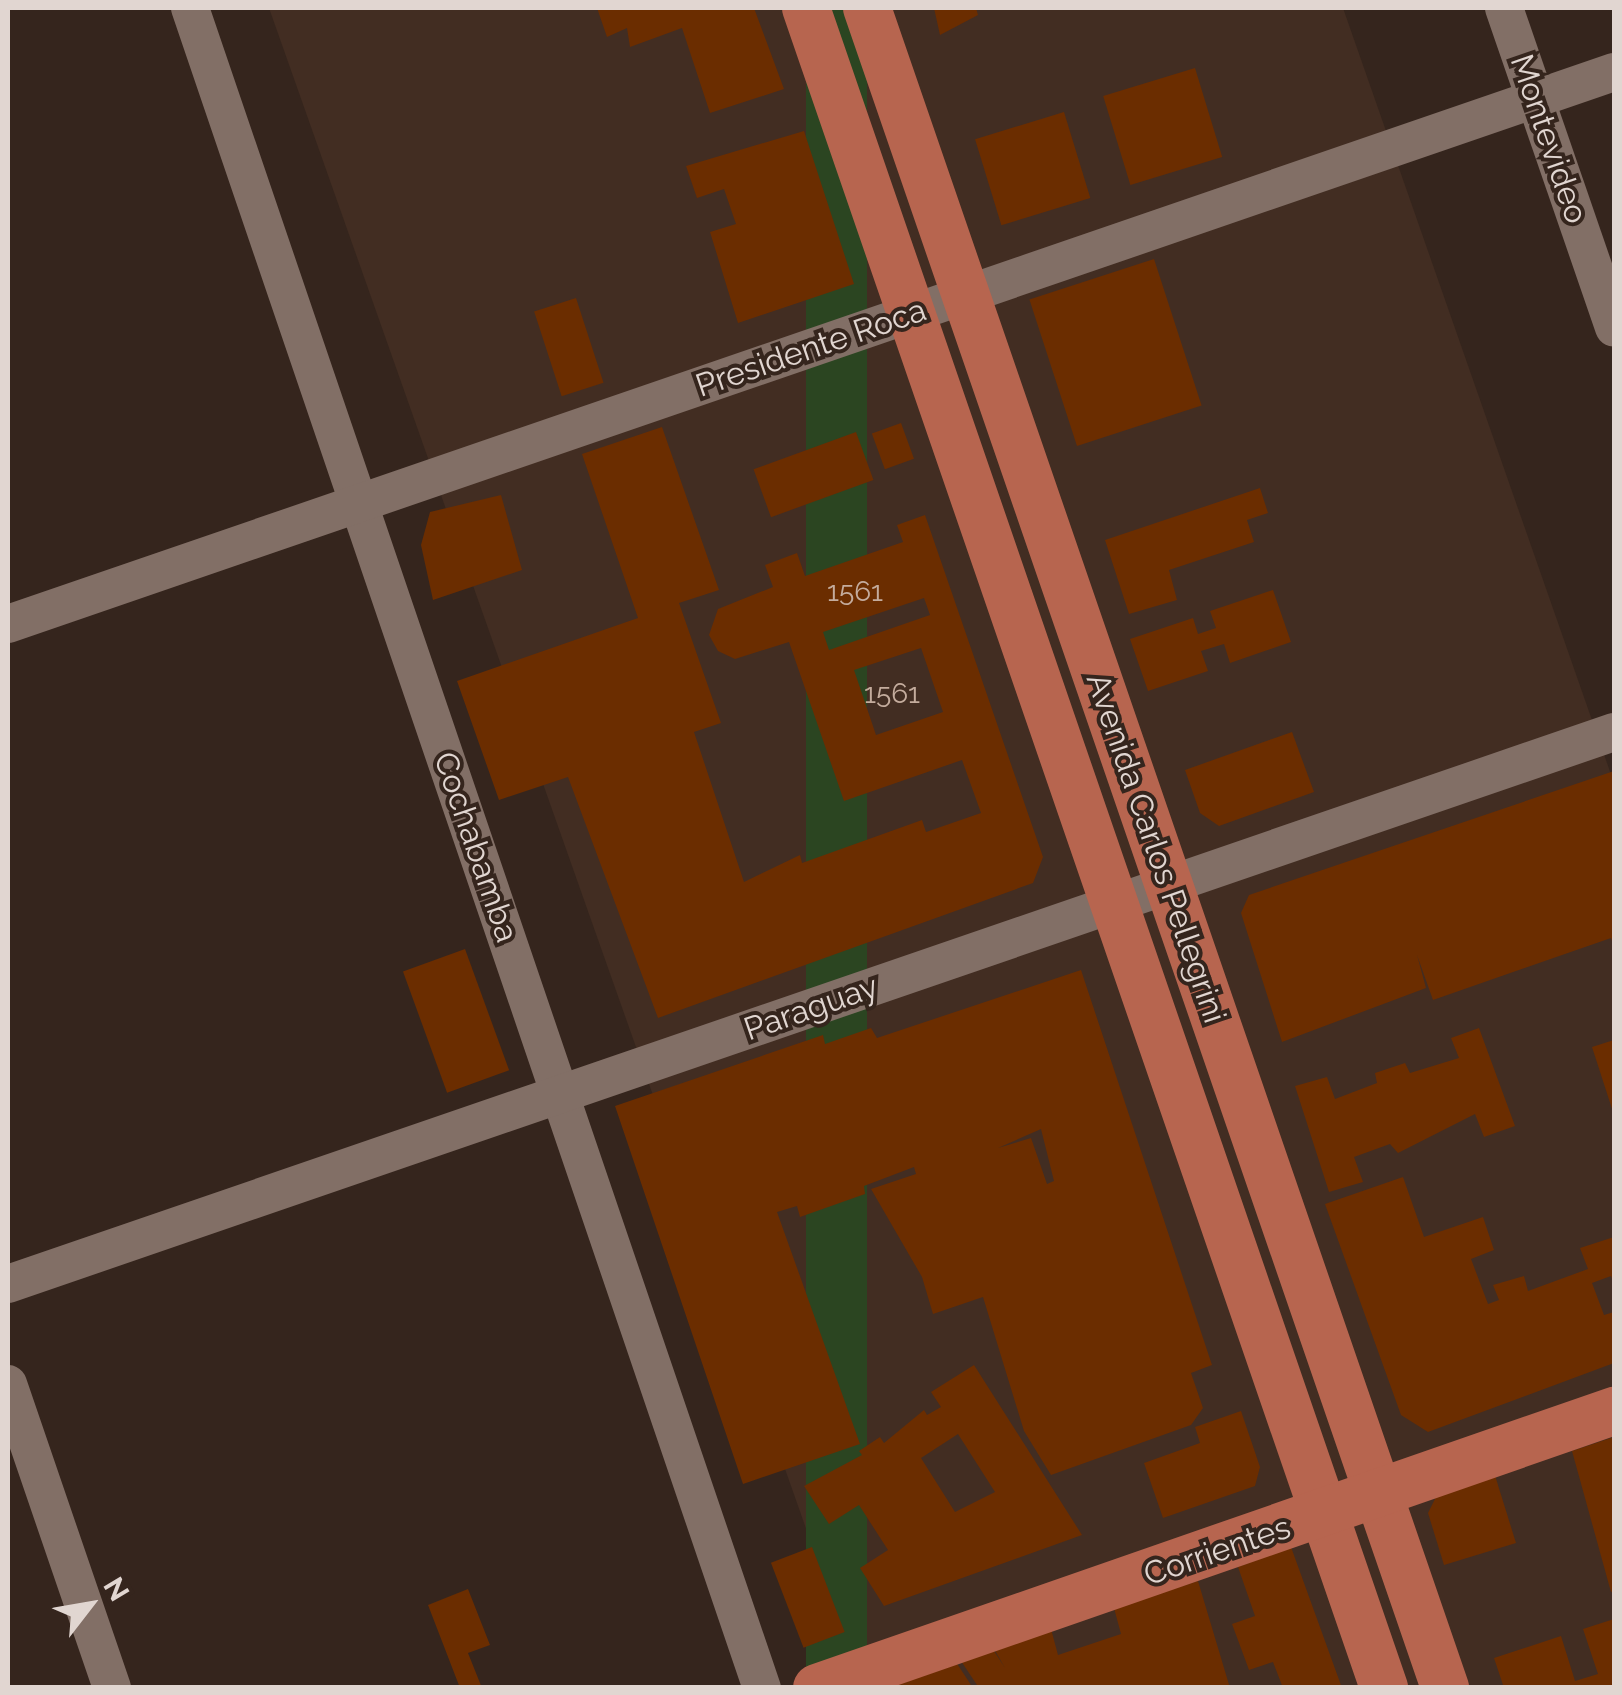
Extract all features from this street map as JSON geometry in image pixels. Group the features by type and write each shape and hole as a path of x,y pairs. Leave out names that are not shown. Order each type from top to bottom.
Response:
{"main road":[{"name":"Avenida Carlos Pellegrini","path":"806,8 1384,1688"},
{"name":"Avenida Carlos Pellegrini","path":"866,8 1445,1688"},
{"name":"Corrientes","path":"817,1688 1614,1411"}],"street":[{"name":"Cochabamba","path":"190,8 762,1688"},
{"name":"Montevideo","path":"1504,8 1614,328"},
{"name":"Presidente Roca","path":"8,624 1614,72"},
{"name":"Paraguay","path":"8,1284 1614,732"},
{"path":"8,1384 112,1688"}],"shaded area":[{"path":"269,8 1343,8 1614,783 1614,1687 862,1687"}],"green space":[{"path":"806,8 867,8 867,1688 806,1688"}],"building":[{"path":"597,8 754,8 784,89 710,113 682,28 630,47 627,28 607,37"},
{"path":"934,8 976,8 978,15 940,35"},
{"path":"1195,68 1222,157 1130,185 1103,96"},
{"path":"1064,112 1090,198 1001,225 975,139"},
{"path":"804,131 854,284 738,323 710,232 736,224 724,189 697,198 686,166"},
{"path":"1154,259 1202,405 1077,446 1029,299"},
{"path":"576,298 604,383 562,396 534,312"},
{"path":"901,423 914,459 885,469 872,434"},
{"path":"662,427 719,590 679,603 721,723 694,732 744,882 800,855 802,863 922,820 926,832 981,813 962,760 844,801 789,642 735,659 718,651 709,635 718,609 773,587 765,565 797,553 805,576 903,542 897,525 925,515 1043,857 1033,883 658,1018 568,777 499,800 457,681 638,618 582,454","holes":["924,598 930,615 829,650 823,632","921,648 943,712 876,735 854,670"]},
{"path":"856,432 873,480 771,517 754,469"},
{"path":"1260,488 1268,513 1247,520 1254,542 1169,570 1177,600 1129,614 1105,540"},
{"path":"501,495 522,570 433,600 421,545 430,512"},
{"path":"1273,590 1291,642 1230,663 1224,644 1201,651 1208,671 1148,691 1130,639 1193,618 1198,634 1216,628 1210,611"},
{"path":"1292,732 1314,792 1219,826 1200,813 1185,770"},
{"path":"1614,771 1614,947 1611,938 1433,1000 1417,955 1426,988 1282,1042 1241,913 1249,895"},
{"path":"465,949 509,1070 447,1093 403,972"},
{"path":"1081,970 1212,1365 1191,1373 1203,1408 1191,1425 1051,1475 1024,1431 983,1297 933,1314 922,1277 871,1189 916,1174 914,1167 864,1186 865,1194 800,1217 797,1206 777,1212 860,1444 743,1484 615,1106 823,1035 825,1044 871,1028 877,1038","holes":["1041,1129 1054,1181 1047,1184 1031,1138 998,1148"]},
{"path":"1479,1028 1515,1126 1484,1137 1475,1114 1398,1153 1390,1144 1354,1157 1363,1182 1329,1192 1295,1086 1327,1077 1335,1099 1377,1083 1375,1073 1405,1063 1410,1073 1459,1058 1451,1038"},
{"path":"1614,1040 1614,1115 1592,1047"},
{"path":"1403,1177 1424,1237 1483,1217 1494,1250 1471,1259 1488,1304 1499,1300 1493,1285 1524,1276 1528,1291 1588,1269 1580,1248 1614,1237 1614,1285 1611,1276 1592,1283 1604,1315 1614,1312 1614,1363 1428,1432 1401,1415 1325,1204"},
{"path":"974,1365 1082,1535 884,1606 860,1568 888,1550 859,1505 829,1524 804,1486 862,1455 859,1451 880,1437 884,1443 924,1410 927,1415 941,1407 931,1392","holes":["958,1434 995,1492 955,1512 921,1458"]},
{"path":"1241,1411 1260,1467 1255,1486 1163,1518 1144,1463 1200,1443 1195,1427"},
{"path":"1614,1437 1614,1591 1611,1592 1572,1451"},
{"path":"1493,1469 1516,1543 1444,1565 1428,1513 1442,1485"},
{"path":"812,1547 845,1632 804,1648 771,1563"},
{"path":"1291,1547 1342,1688 1283,1688 1273,1662 1249,1670 1232,1624 1255,1616 1238,1567"},
{"path":"1198,1581 1230,1688 979,1688 961,1661 994,1651 1005,1668 993,1647 1051,1629 1058,1655 1121,1634 1114,1608"},
{"path":"468,1589 490,1645 468,1653 482,1688 460,1688 428,1605"},
{"path":"1614,1619 1614,1688 1504,1688 1494,1658 1561,1636 1575,1681 1598,1674 1583,1629"},
{"path":"954,1659 973,1688 869,1688"}]}
